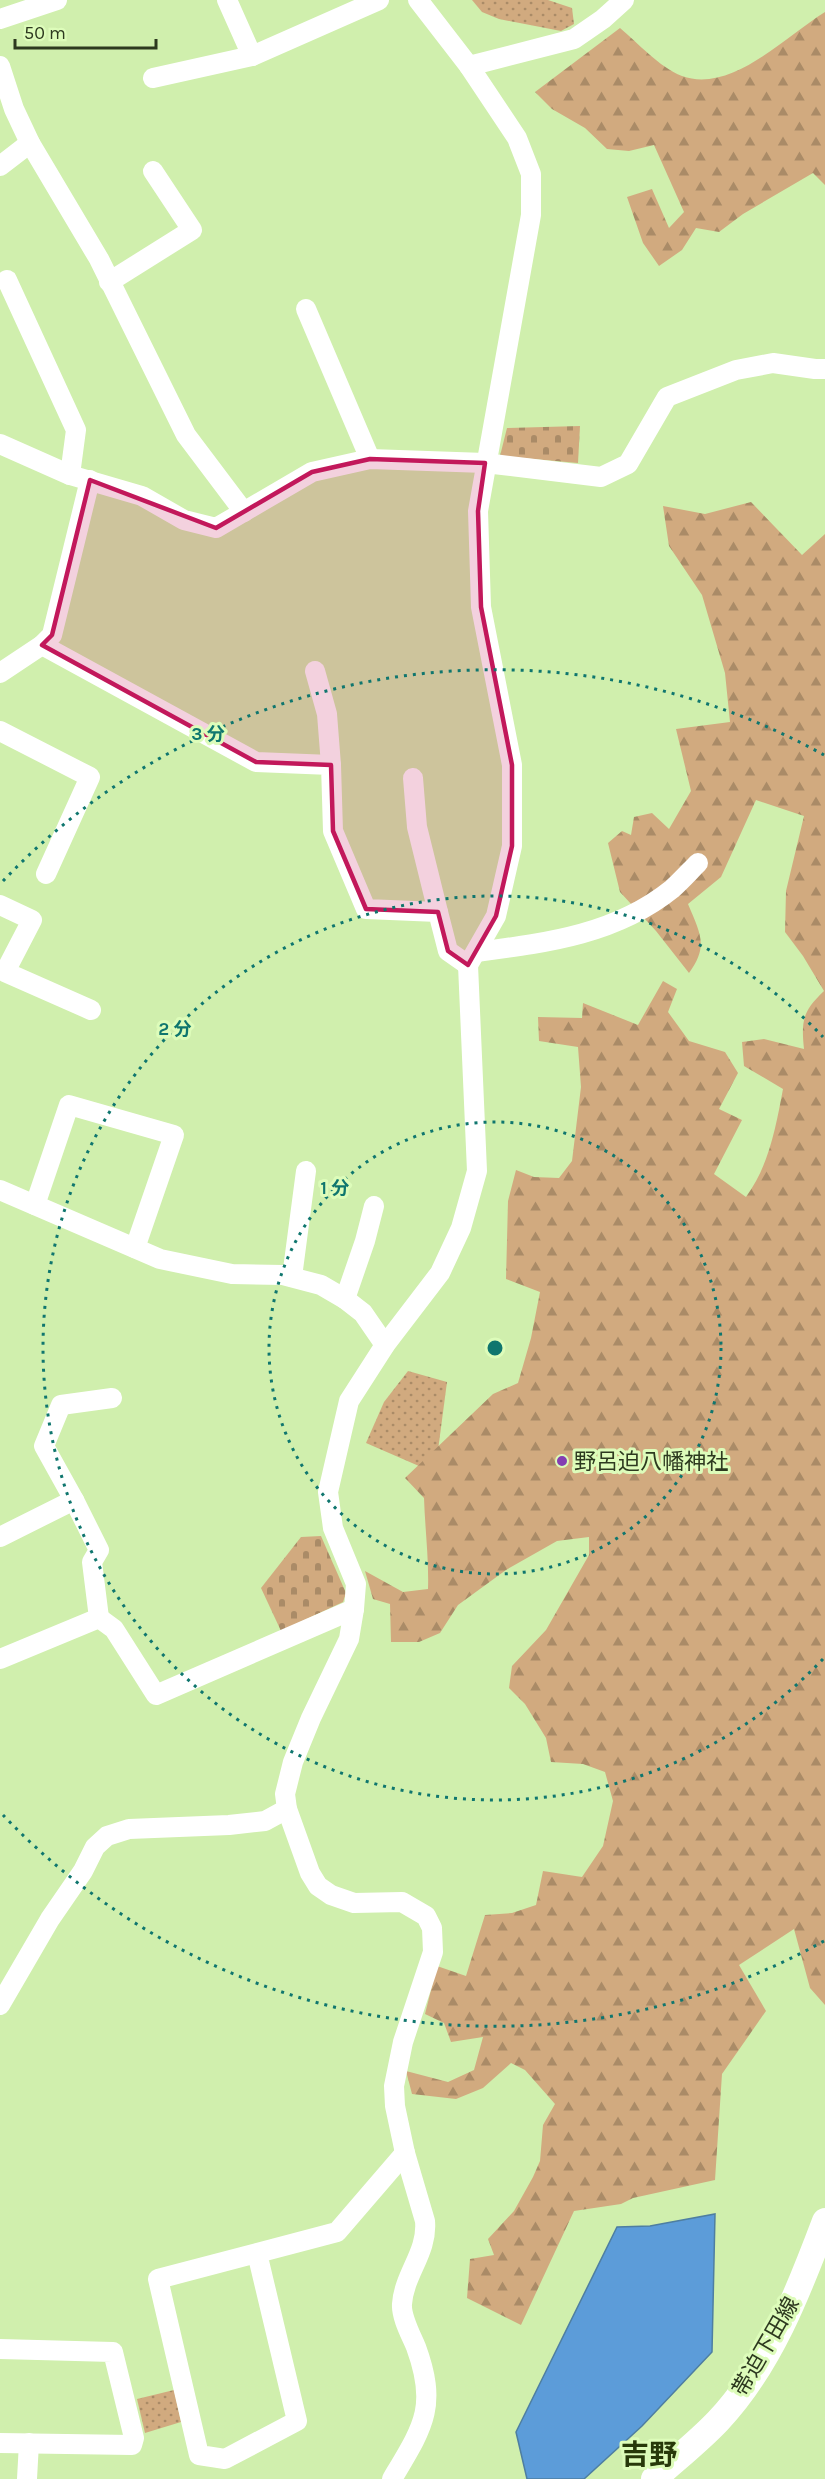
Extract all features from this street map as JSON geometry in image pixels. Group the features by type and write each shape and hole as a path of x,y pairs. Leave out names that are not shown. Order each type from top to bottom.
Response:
{"main road":[{"name":"帯迫下田線","path":"654,2479 719,2421 750,2382 804,2277 825,2221"}],"street":[{"path":"0,19 57,0"},
{"path":"227,0 252,56"},
{"path":"153,78 252,56 379,0"},
{"path":"392,2479 418,2435 427,2406 425,2371 401,2307 403,2295 424,2246 425,2221 405,2153 395,2106 396,2068 433,1952 432,1928 426,1916 402,1902 354,1903 331,1895 318,1886 310,1874 287,1809 285,1794 293,1762 311,1718 349,1639 354,1609 356,1584 333,1528 328,1492 349,1401 385,1345 440,1274 461,1228 477,1171 472,958 496,916 512,846 512,765 481,607 478,511 531,215 531,174 517,138 469,66 418,0"},
{"path":"469,66 574,39 603,19 624,0"},
{"path":"0,66 14,109 30,143 110,282 186,435 244,512"},
{"path":"0,166 30,143"},
{"path":"110,282 192,230 153,171"},
{"path":"7,279 76,430 70,475"},
{"path":"306,309 370,459"},
{"path":"0,444 70,475 142,496 184,520 216,528 312,472 370,459 485,463 601,477 628,464 667,397 736,370 773,363 825,369"},
{"path":"0,673 42,645 52,635 90,480"},
{"path":"42,645 256,762 331,765"},
{"path":"315,671 327,714 333,831 366,909 438,912"},
{"path":"0,731 90,777 46,874"},
{"path":"413,778 417,827 448,951 472,958 592,932 627,917 671,889 698,863"},
{"path":"0,905 32,920 5,972 92,1010"},
{"path":"35,1206 69,1105 174,1135 135,1248"},
{"path":"292,1277 306,1171"},
{"path":"0,1190 160,1259 232,1274 283,1275 321,1285 363,1313 385,1345"},
{"path":"345,1299 365,1241 374,1206"},
{"path":"112,1398 61,1406 44,1446 99,1550 92,1562 99,1618 114,1629 156,1695 354,1609"},
{"path":"0,1537 74,1500"},
{"path":"0,1659 99,1618"},
{"path":"0,2005 50,1920 83,1871 95,1847 107,1836 129,1829 229,1825 265,1821 287,1809"},
{"path":"257,2253 297,2421 225,2459 199,2455 158,2279 257,2253 337,2232 405,2153"},
{"path":"0,2349 114,2352 134,2438 132,2445 0,2443"},
{"path":"27,2479 29,2443"}],"highlighted area":[{"path":"370,459 485,463 478,511 481,607 512,765 512,846 496,916 468,965 448,951 438,912 366,909 333,831 331,765 256,762 42,645 52,635 90,480 216,528 312,472"}],"green space":[{"path":"472,0 548,0 572,8 574,24 561,31 499,19 482,12"},
{"path":"825,12 825,185 813,173 743,214 719,232 696,228 682,250 659,266 643,243 627,197 652,189 669,228 684,212 654,145 629,151 607,149 585,128 552,109 535,92 620,28 665,67 682,76 701,79 720,77 757,60"},
{"path":"580,426 578,463 500,456 507,428"},
{"path":"751,502 802,555 825,534 825,2005 810,1988 794,1929 739,1965 766,2011 722,2074 715,2180 633,2198 621,2204 574,2211 521,2325 467,2298 470,2259 494,2255 488,2239 514,2211 533,2177 540,2161 543,2125 555,2104 525,2070 511,2063 483,2088 456,2099 412,2094 406,2071 448,2082 474,2070 483,2037 451,2042 444,2023 425,2014 437,1966 466,1976 485,1915 512,1913 536,1905 543,1871 582,1877 603,1846 613,1801 605,1772 583,1764 551,1762 546,1738 525,1704 509,1688 512,1666 546,1630 589,1555 589,1537 557,1541 506,1570 458,1605 440,1633 419,1642 391,1642 390,1604 373,1599 365,1571 403,1592 428,1589 424,1498 405,1478 493,1394 518,1383 531,1338 540,1292 506,1279 508,1201 516,1170 534,1177 559,1178 572,1161 581,1087 578,1047 539,1041 538,1017 582,1018 583,1003 638,1025 663,981 677,989 668,1012 689,1041 725,1052 738,1073 719,1109 742,1120 714,1174 746,1197 766,1159 783,1089 744,1066 742,1042 764,1039 804,1049 803,1023 805,1017 812,1004 824,991 785,932 786,891 804,816 756,800 721,877 688,904 701,939 699,955 689,973 656,931 620,892 608,843 622,831 631,835 634,817 652,813 669,829 691,791 676,729 730,722 725,673 702,595 669,546 663,506 705,514"},
{"path":"408,1371 447,1382 435,1473 366,1443 384,1402"},
{"path":"321,1536 346,1593 343,1602 281,1631 261,1588 301,1537"},
{"path":"174,2390 181,2422 145,2433 137,2399"}],"water":[{"path":"715,2214 712,2352 642,2426 584,2479 527,2479 516,2432 617,2227 650,2226"}],"place":[{"name":"野呂迫八幡神社","path":"562,1461"}],"district":[{"name":"吉野","path":"649,2454"}]}
